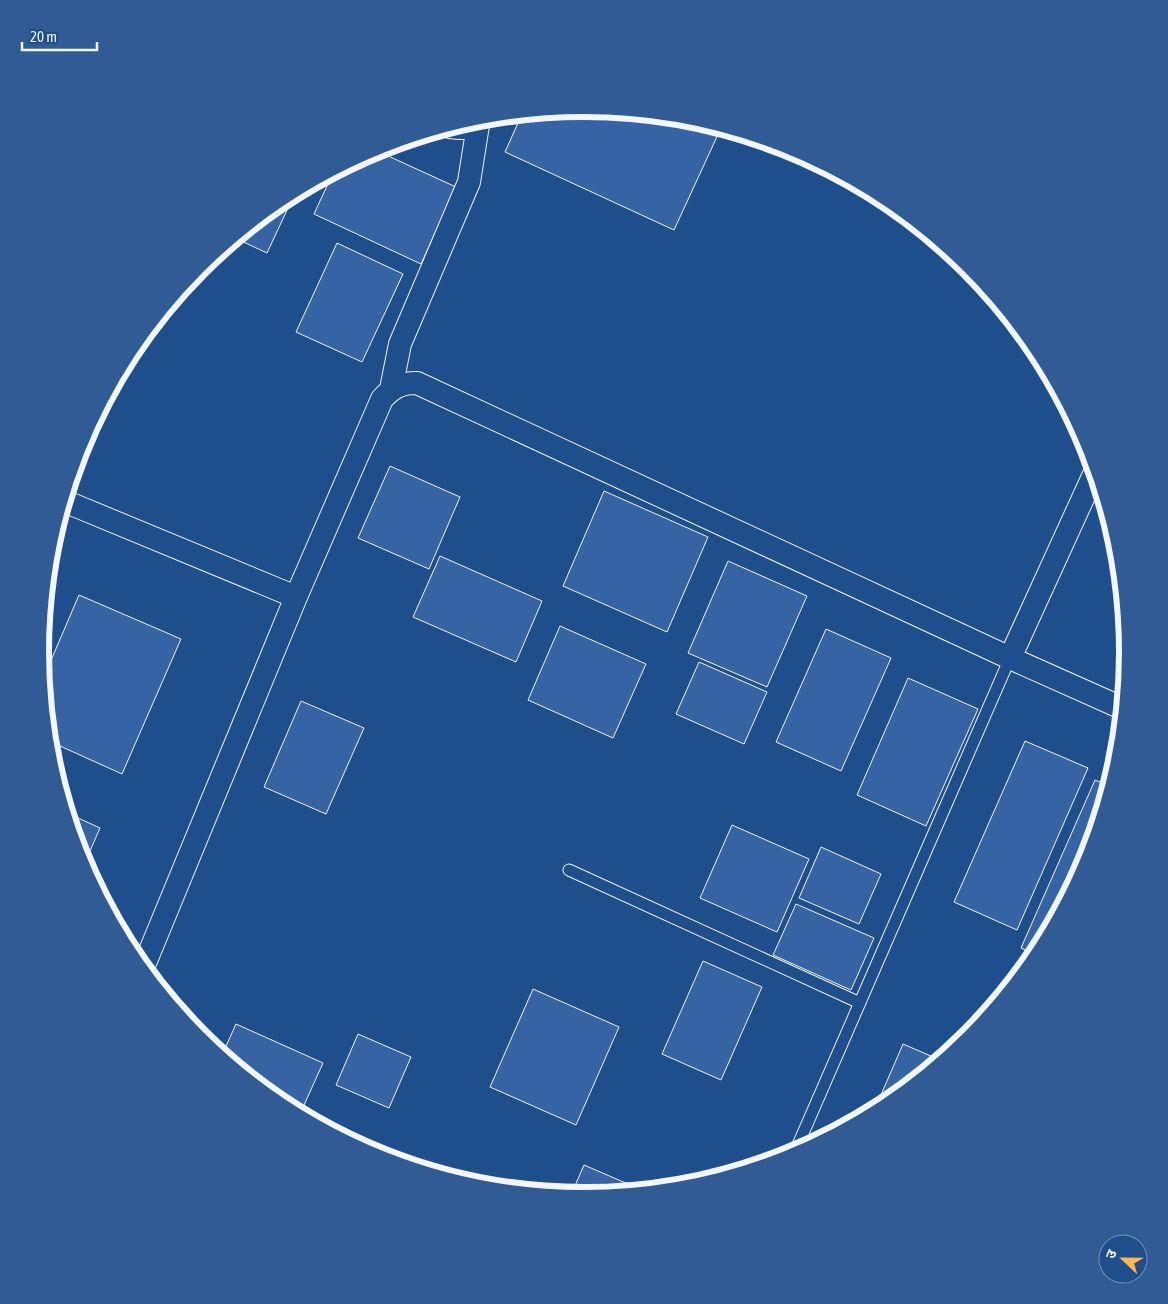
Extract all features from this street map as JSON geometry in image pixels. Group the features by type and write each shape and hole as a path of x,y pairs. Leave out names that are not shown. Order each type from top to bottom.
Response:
{"street":[{"path":"391,389 400,344 469,182 479,127"},
{"path":"146,960 296,598 382,399 391,389 403,383 417,383 1116,706"},
{"path":"1010,658 1091,480"},
{"path":"70,503 296,598"}],"lane":[{"path":"799,1142 1010,658"},
{"path":"569,870 860,1002"}],"building":[{"path":"549,118 619,118 654,121 718,134 674,230 505,152 519,121"},
{"path":"385,155 456,187 421,264 314,214 329,181"},
{"path":"289,206 267,253 242,241"},
{"path":"337,243 403,274 362,362 296,332"},
{"path":"390,466 460,497 429,569 358,538"},
{"path":"604,491 708,537 667,632 563,586"},
{"path":"440,556 542,601 516,662 413,617"},
{"path":"728,561 807,596 767,687 688,653"},
{"path":"79,595 181,639 122,774 57,745 53,722 49,664"},
{"path":"560,626 646,664 613,738 528,700"},
{"path":"826,629 891,658 841,771 776,742"},
{"path":"699,662 767,692 744,744 676,714"},
{"path":"908,678 978,709 926,826 857,795"},
{"path":"301,701 364,728 326,814 264,787"},
{"path":"1025,741 1088,768 1017,930 954,902"},
{"path":"1095,780 1103,783 1079,857 1064,889 1048,920 1028,951 1021,948"},
{"path":"75,817 100,828 88,855"},
{"path":"732,825 809,859 777,932 700,898"},
{"path":"821,847 881,874 859,924 799,898"},
{"path":"796,904 874,938 851,990 773,955"},
{"path":"703,961 762,987 721,1080 662,1054"},
{"path":"533,989 619,1027 576,1125 490,1087"},
{"path":"236,1024 323,1063 303,1107 258,1077 225,1048"},
{"path":"358,1034 411,1057 389,1108 336,1085"},
{"path":"903,1044 933,1057 910,1077 880,1098"},
{"path":"584,1165 630,1185 619,1186 575,1187"}]}
